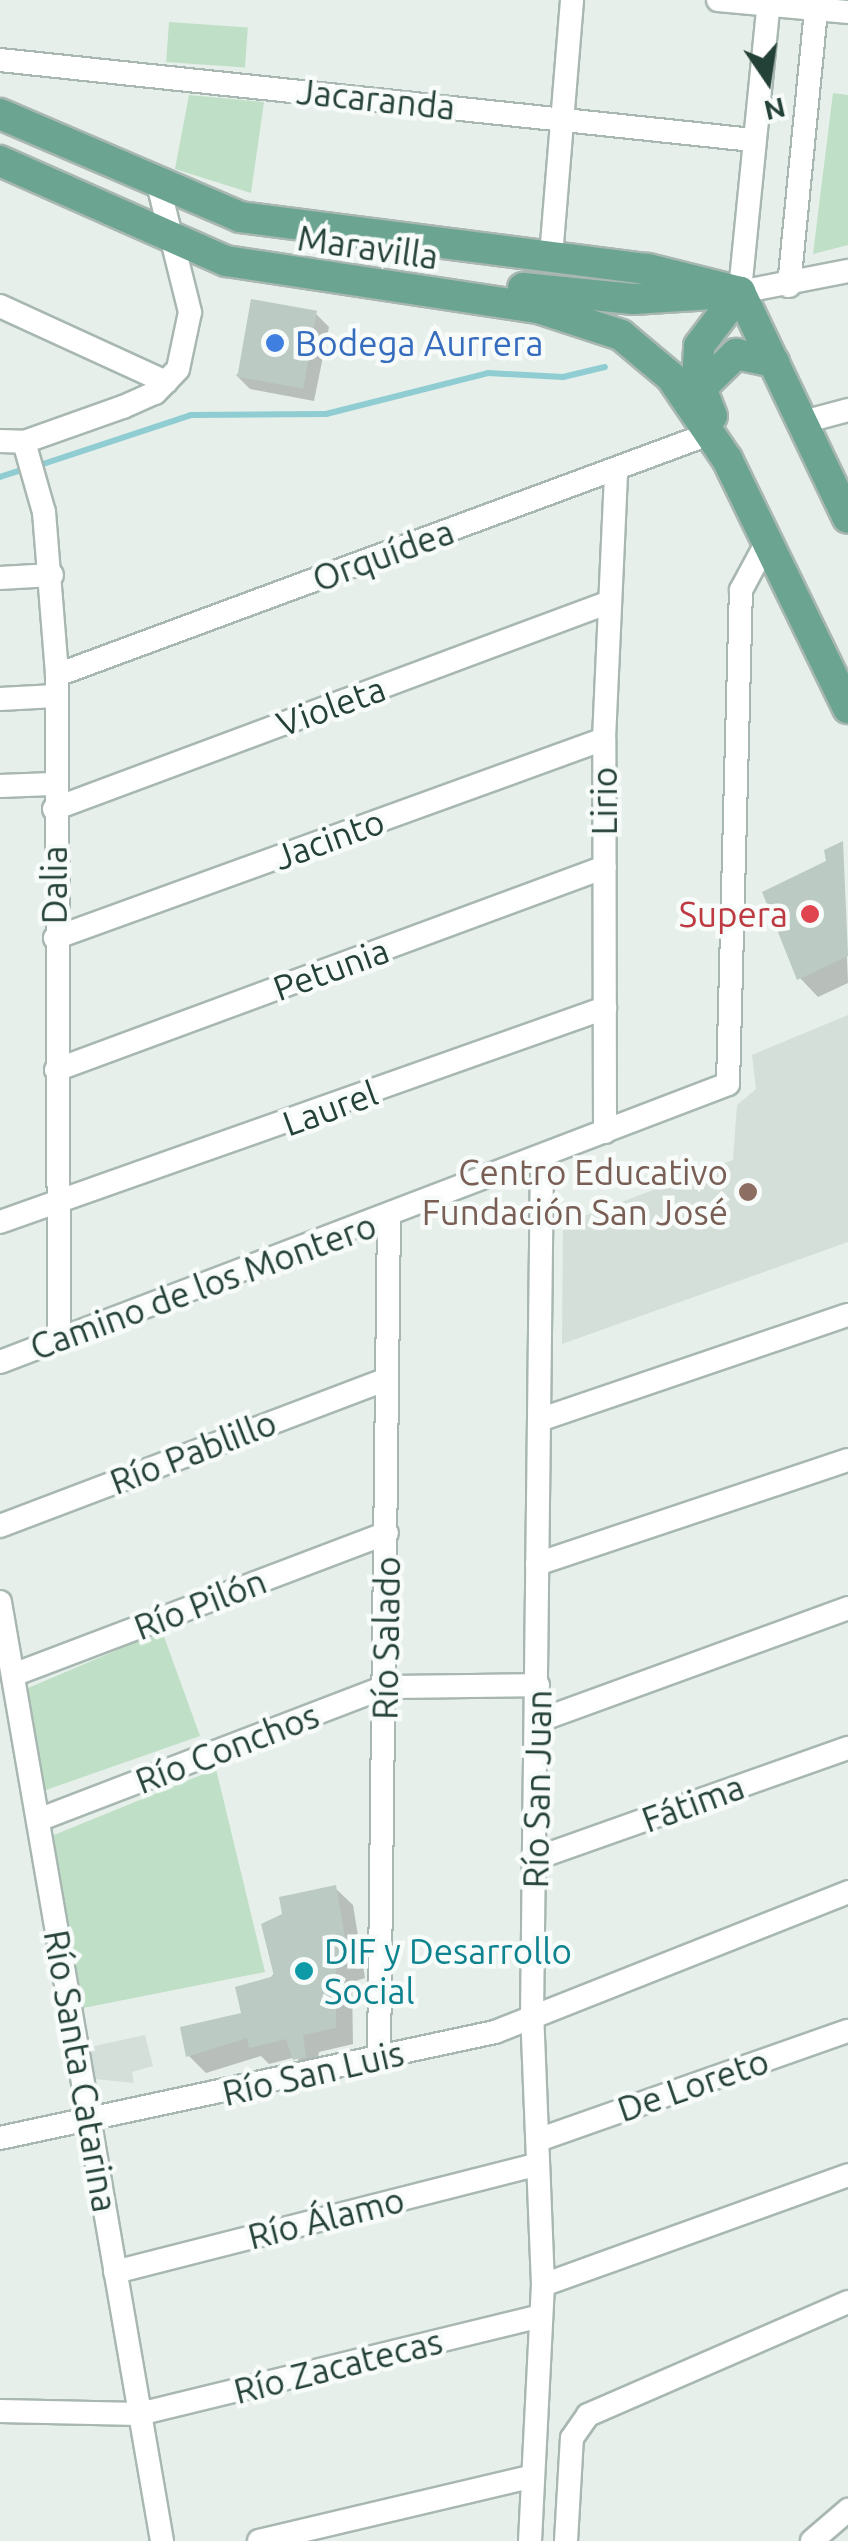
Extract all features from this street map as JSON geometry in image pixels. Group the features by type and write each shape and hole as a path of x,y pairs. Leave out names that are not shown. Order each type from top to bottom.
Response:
{"main road":[{"name":"Maravilla","path":"0,114 240,217 309,230 552,256 740,292"},
{"name":"Maravilla","path":"0,162 170,238 299,278 584,318 621,335 650,355 713,438"},
{"path":"451,297 476,287 633,299 740,292"},
{"path":"740,292 848,518"},
{"path":"740,292 699,346 701,388 713,438 769,538 846,696"},
{"path":"701,388 736,354 774,362"}],"street":[{"path":"552,256 572,0"},
{"path":"718,0 816,5 848,12"},
{"path":"769,2 752,140 740,292 788,286 848,271"},
{"path":"788,286 816,5"},
{"name":"Jacaranda","path":"0,60 752,140"},
{"path":"16,445 166,382 190,342 158,184"},
{"path":"0,306 166,382"},
{"path":"803,422 848,410"},
{"name":"Orquídea","path":"0,699 56,686 616,470 713,438"},
{"name":"Dalia","path":"16,445 41,489 52,575 56,686 52,784 55,1208 60,1332"},
{"name":"Lirio","path":"604,1132 604,739 607,603 616,470"},
{"name":"Camino de los Montero","path":"0,1362 60,1332 388,1218 732,1078 742,590 769,538"},
{"path":"0,578 52,575"},
{"name":"Violeta","path":"54,808 607,603"},
{"name":"Jacinto","path":"54,938 604,739"},
{"path":"0,786 52,784"},
{"name":"Petunia","path":"56,1070 605,868"},
{"name":"Laurel","path":"0,1222 55,1208 605,1008"},
{"name":"Río San Juan","path":"530,2541 537,2317 542,2285 532,2016 537,1858 536,1564 542,1156"},
{"name":"Río Salado","path":"379,2057 388,1218"},
{"path":"539,1420 848,1316"},
{"name":"Río Pablillo","path":"0,1526 386,1379"},
{"path":"536,1564 848,1460"},
{"name":"Río Pilón","path":"13,1675 387,1533"},
{"name":"Río Santa Catarina","path":"0,1602 162,2541"},
{"path":"538,1721 848,1608"},
{"name":"Río Conchos","path":"38,1820 385,1687 538,1685"},
{"name":"Fátima","path":"537,1858 848,1748"},
{"name":"Río San Luis","path":"0,2138 91,2123 379,2057 532,2016 848,1892"},
{"name":"De Loreto","path":"538,2140 848,2031"},
{"name":"Río Álamo","path":"115,2272 536,2164"},
{"path":"542,2285 848,2175"},
{"path":"566,2541 572,2438 588,2415 848,2302"},
{"name":"Río Zacatecas","path":"0,2411 139,2414 537,2317"},
{"path":"259,2541 530,2477"},
{"path":"812,2541 848,2510"}],"shaded area":[{"name":"Centro Educativo Fundación San José","path":"848,1015 848,1242 562,1344 563,1224 733,1160 737,1105 756,1089 752,1055"},
{"path":"145,2035 153,2066 132,2072 134,2083 95,2079 90,2047"}],"green space":[{"path":"169,22 248,28 245,67 166,62"},
{"path":"833,93 848,95 848,245 813,254"},
{"path":"189,95 264,102 251,193 175,169"},
{"path":"162,1631 200,1736 43,1791 21,1691"},
{"path":"216,1769 265,1972 78,2009 49,1837"}],"building":[{"name":"Bodega Aurrera","path":"251,299 317,311 303,388 237,377"},
{"name":"Supera","path":"843,841 848,956 797,980 762,892 826,861 824,850"},
{"name":"DIF y Desarrollo Social","path":"336,1885 349,1960 336,1965 336,2028 303,2035 306,2057 293,2060 286,2039 249,2048 247,2038 186,2057 180,2027 241,2013 235,1987 274,1976 261,1924 282,1914 279,1897"}],"waterway":[{"path":"37,466 191,415 326,414 488,373 563,377 605,367"},
{"path":"0,477 25,469"}],"place":[{"name":"Bodega Aurrera","path":"275,343"},
{"name":"Supera","path":"810,914"},
{"name":"Centro Educativo Fundación San José","path":"748,1192"},
{"name":"DIF y Desarrollo Social","path":"304,1971"}]}
